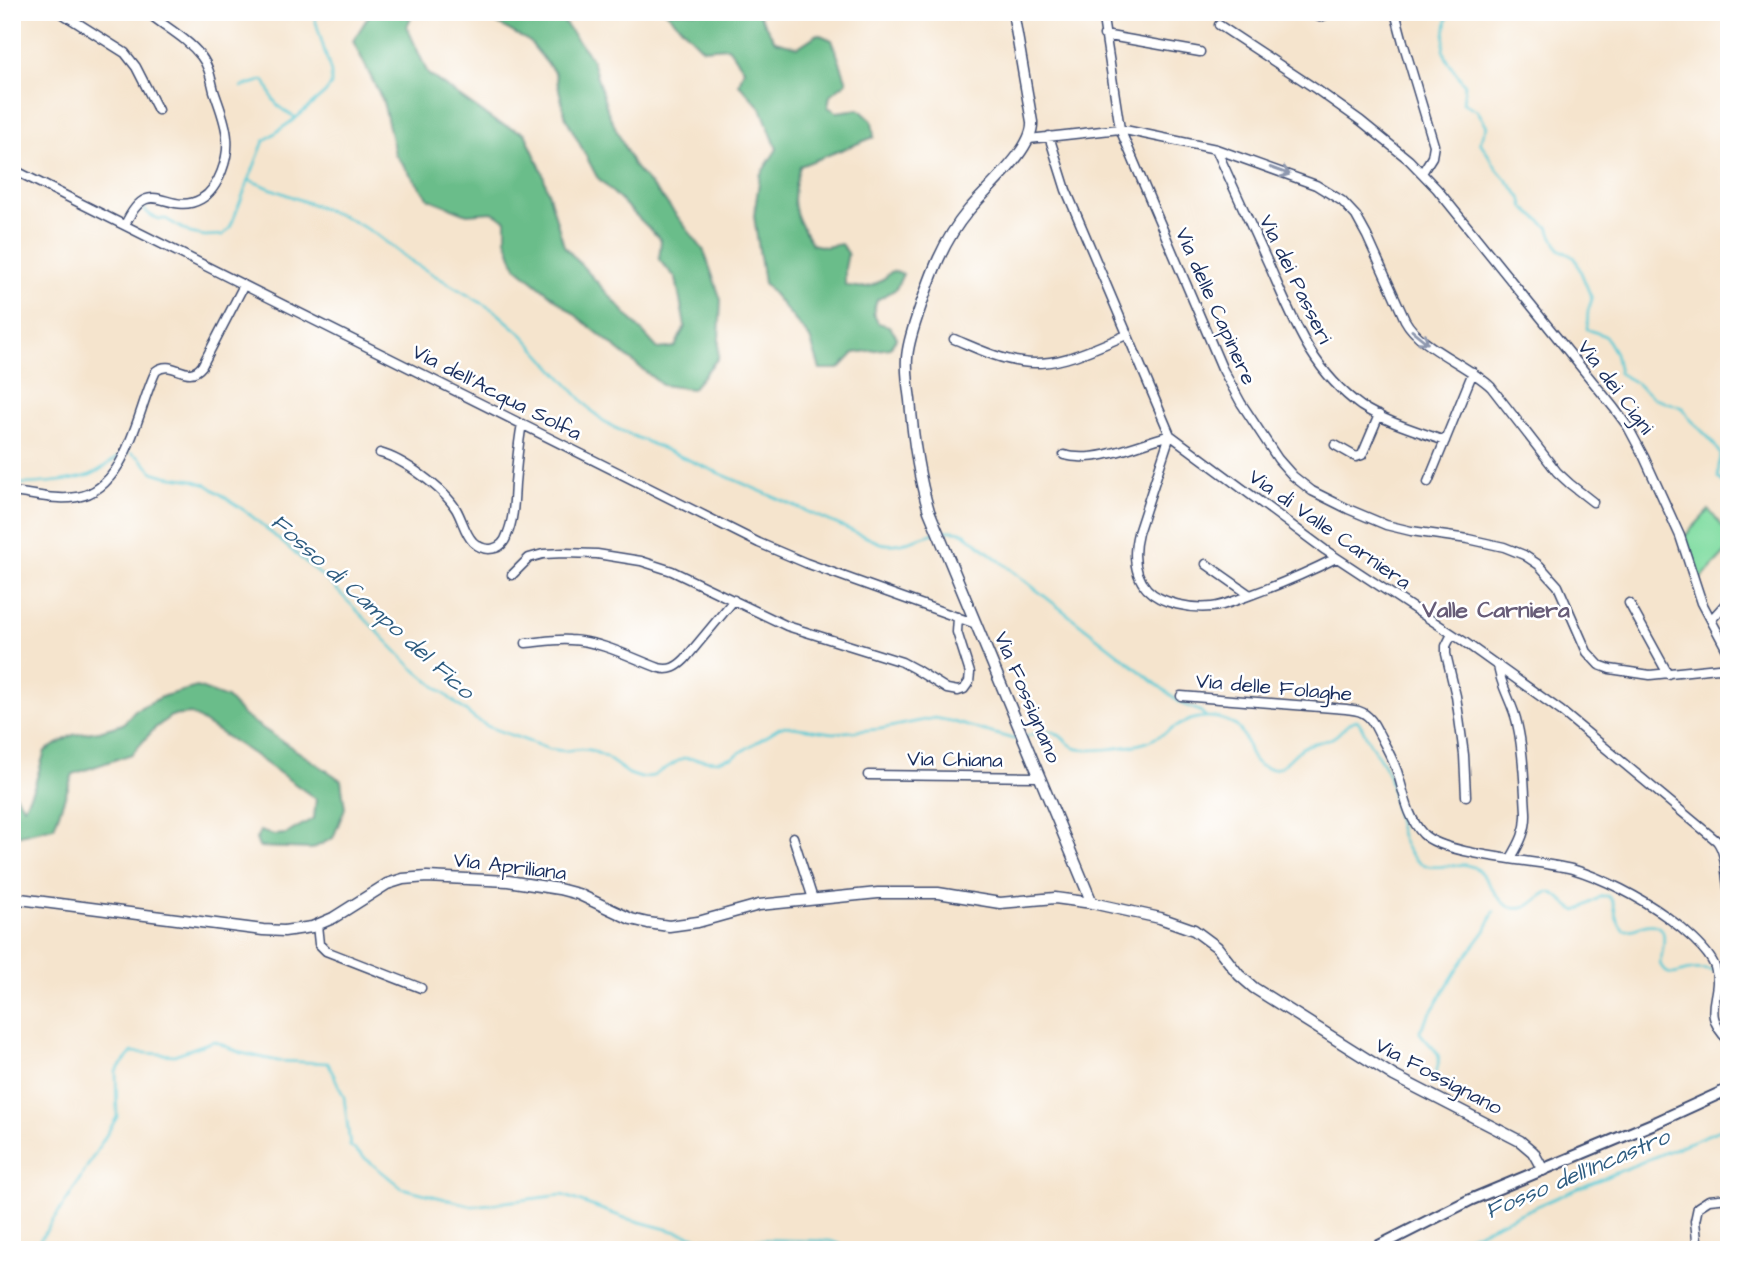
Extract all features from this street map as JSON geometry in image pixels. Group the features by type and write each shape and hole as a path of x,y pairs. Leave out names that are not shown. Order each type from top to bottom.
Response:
{"main road":[{"path":"1371,1250 1470,1200 1729,1089"}],"street":[{"path":"60,12 125,53 158,110"},
{"path":"125,225 134,208 143,200 151,198 184,204 205,197 218,177 227,148 227,134 205,62 191,45 148,12"},
{"path":"1013,12 1032,122 1029,139 1120,129 1216,149 1301,179 1342,201 1367,236 1410,328 1422,340 1473,372 1495,391 1561,476 1593,502"},
{"path":"1102,12 1120,129"},
{"path":"1307,12 1320,17 1333,12"},
{"path":"1395,12 1434,145 1432,157 1422,173"},
{"name":"Via dei Cigni","path":"1219,25 1336,103 1389,144 1422,173 1462,220 1628,427 1674,520 1698,594 1729,654"},
{"path":"1104,35 1200,52"},
{"name":"Via delle Capinere","path":"1120,129 1222,369 1273,452 1293,477 1312,491 1386,526 1476,540 1524,555 1544,569 1558,586 1587,652 1597,664 1641,674 1729,669"},
{"path":"1049,136 1066,190 1170,435 1137,538 1135,557 1138,576 1143,584 1154,595 1170,603 1212,607 1292,580 1336,558"},
{"name":"Via Fossignano","path":"1029,139 1008,167 968,210 948,238 935,265 910,341 907,370 914,439 923,490 934,525 1091,903 1160,918 1198,932 1217,947 1239,975 1254,988 1402,1080 1520,1141 1533,1152 1543,1170"},
{"name":"Via dei Passeri","path":"1216,149 1300,333 1327,375 1362,406 1445,441"},
{"name":"Via dell'Acqua Solfa","path":"12,169 767,547 976,624"},
{"path":"12,492 74,498 103,484 112,475 130,442 156,371 166,366 188,373 198,371 244,285"},
{"path":"954,339 1010,360 1035,363 1063,359 1127,335"},
{"path":"1428,482 1473,372"},
{"path":"1335,445 1354,456 1362,455 1379,415"},
{"path":"380,453 397,460 440,490 457,511 472,541 484,548 495,549 505,540 511,521 522,424"},
{"path":"1064,455 1077,458 1099,456 1170,435"},
{"name":"Via di Valle Carniera","path":"1170,435 1336,558 1452,634 1566,715 1712,836 1727,852 1725,874 1729,892"},
{"path":"513,575 526,561 538,555 607,555 654,564 799,631 905,664 943,688 955,692 966,687 970,676 957,632 958,617"},
{"path":"1206,564 1250,595"},
{"path":"526,643 563,640 588,642 668,669 688,657 734,600"},
{"path":"1711,620 1729,600"},
{"path":"1629,603 1668,674"},
{"path":"1452,634 1447,643 1446,654 1454,683 1466,796"},
{"path":"1498,666 1500,679 1518,727 1527,816 1524,835 1511,858"},
{"name":"Via delle Folaghe","path":"1181,696 1362,712 1371,720 1385,744 1397,771 1411,816 1424,835 1448,847 1574,869 1613,886 1654,909 1698,944 1713,963 1716,978 1714,1021 1729,1041"},
{"name":"Via Chiana","path":"868,775 1040,777"},
{"path":"793,837 813,900"},
{"name":"Via Apriliana","path":"12,898 268,930 296,930 317,925 387,884 419,877 476,879 552,887 578,894 631,919 664,925 691,923 759,905 878,893 944,894 1000,903 1060,898 1091,903"},
{"path":"317,925 319,944 326,951 421,988"},
{"path":"1698,1250 1695,1221 1697,1209 1706,1201 1729,1198"}],"green space":[{"path":"371,12 413,12 407,27 428,74 496,122 525,133 542,171 564,246 658,349 675,347 685,326 676,278 659,260 661,240 597,177 566,118 555,73 530,42 477,12 556,12 591,58 608,112 633,165 704,251 721,300 718,358 692,389 662,385 516,267 506,239 506,220 492,212 467,214 429,199 395,154 383,101 353,41"},
{"path":"666,12 757,12 775,41 798,47 818,34 832,40 847,82 830,95 828,107 837,112 859,109 872,121 874,137 800,166 795,189 795,207 812,244 825,247 841,244 848,253 845,285 866,287 876,284 892,271 903,274 896,289 877,300 873,313 878,323 889,326 897,337 890,348 854,353 839,369 820,369 810,338 764,283 754,216 760,175 777,149 761,108 739,84 744,69 728,47 703,49"},
{"path":"1709,510 1729,535 1729,549 1698,582 1685,536"},
{"path":"197,687 227,698 244,716 341,780 345,808 333,838 312,849 259,847 256,839 260,831 274,835 286,834 314,818 316,799 191,714 171,716 154,729 132,754 73,774 54,827 12,837 12,791 24,807 34,787 45,751 73,735 123,724 135,710 164,696"}],"waterway":[{"path":"144,209 150,215 166,219 190,233 223,235 230,228 264,141 296,118 331,85 331,73 313,12"},
{"path":"1448,12 1443,50 1465,85 1463,103 1477,110 1487,126 1480,142 1498,170 1521,197 1524,208 1548,227 1559,249 1575,258 1592,299 1587,329 1605,336 1615,353 1619,373 1654,398 1683,408 1720,454 1718,478 1729,487"},
{"path":"241,87 264,80 276,104 295,117"},
{"path":"249,180 349,219 374,233 412,262 495,311 523,335 591,410 615,428 880,543 901,543 943,531 964,533 1182,704 1200,711 1205,716"},
{"name":"Fosso di Campo del Fico","path":"131,453 153,472 207,485 248,513 330,583 413,668 475,719 489,727 549,749 590,750 604,756 629,774 641,778 653,776 683,758 717,761 733,757 785,726 833,733 880,729 935,718 1013,739 1049,731 1056,733 1075,748 1089,750 1144,743 1188,721 1206,717 1236,725 1255,762 1273,769 1302,748 1332,738 1357,720 1387,772 1400,833 1404,844 1417,861 1432,867 1468,865 1475,868 1500,900 1513,908 1526,907 1549,892 1577,911 1602,896 1608,896 1624,930 1646,925 1660,927 1664,938 1660,964 1667,972 1673,974 1688,970 1705,970 1729,977"},
{"name":"Fosso di Campo del Fico","path":"12,484 51,482 90,475 118,457"},
{"path":"1433,1084 1439,1059 1420,1030 1461,963 1485,931 1494,911"},
{"path":"33,1250 69,1197 117,1117 116,1071 132,1052 174,1055 214,1041 241,1053 278,1061 328,1063 344,1097 350,1146 402,1188 473,1206 562,1195 625,1218 700,1238 830,1241 859,1250"},
{"name":"Fosso dell'Incastro","path":"1437,1250 1729,1126"}],"district":[{"name":"Valle Carniera","path":"1496,609"}]}
